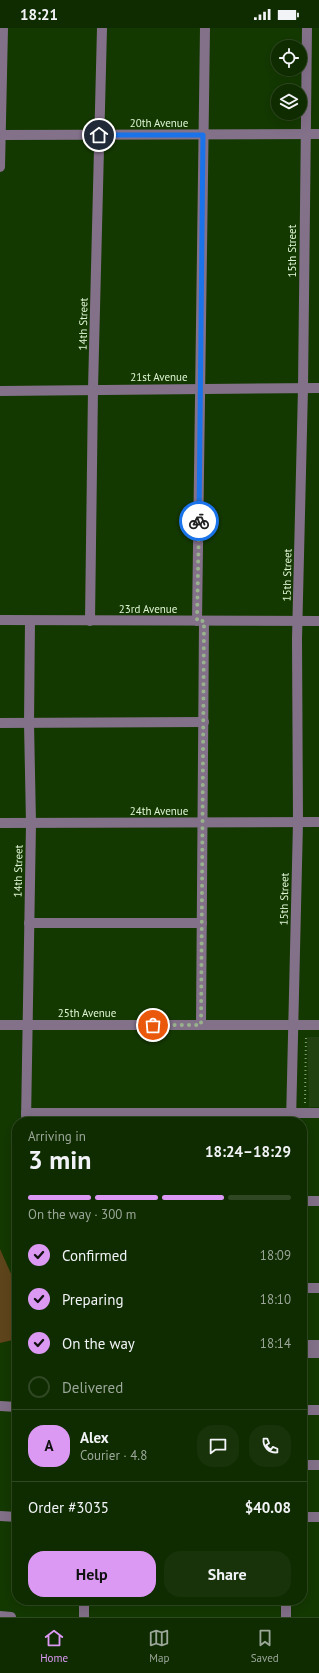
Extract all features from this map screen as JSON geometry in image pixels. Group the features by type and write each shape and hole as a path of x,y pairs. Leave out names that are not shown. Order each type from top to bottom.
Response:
{"street":[{"path":"0,167 3,28"},
{"name":"14th Street","path":"90,621 93,389 102,28"},
{"path":"201,1025 204,722 201,621 201,388 205,28"},
{"name":"15th Street","path":"291,1117 298,822 298,621 303,388 307,28"},
{"name":"20th Avenue","path":"0,135 319,134"},
{"name":"21st Avenue","path":"0,391 319,388"},
{"name":"23rd Avenue","path":"0,620 319,621"},
{"name":"14th Street","path":"26,1117 32,823 29,723 30,621"},
{"path":"0,723 204,722"},
{"name":"24th Avenue","path":"0,823 319,822"},
{"path":"29,923 202,923"},
{"name":"25th Avenue","path":"0,1025 319,1025"},
{"path":"297,1117 319,1113"},
{"path":"307,1201 319,1201"},
{"path":"307,1288 319,1288"},
{"path":"307,1345 319,1345"},
{"path":"307,1353 319,1353"},
{"path":"0,1406 12,1407"},
{"path":"307,1410 319,1410"},
{"path":"307,1465 319,1466"},
{"path":"0,1516 12,1516"},
{"path":"307,1517 319,1517"},
{"path":"84,1605 84,1617"},
{"path":"286,1605 286,1617"},
{"path":"0,1616 11,1617"}],"shaded area":[{"path":"307,1037 319,1037 319,1107 309,1107"},
{"path":"0,1249 12,1276 12,1340 0,1343"}],"way so far":[{"path":"153,1025 201,1025 204,621 197,621 199,521"}],"route":[{"path":"99,135 203,135 199,521"}]}
